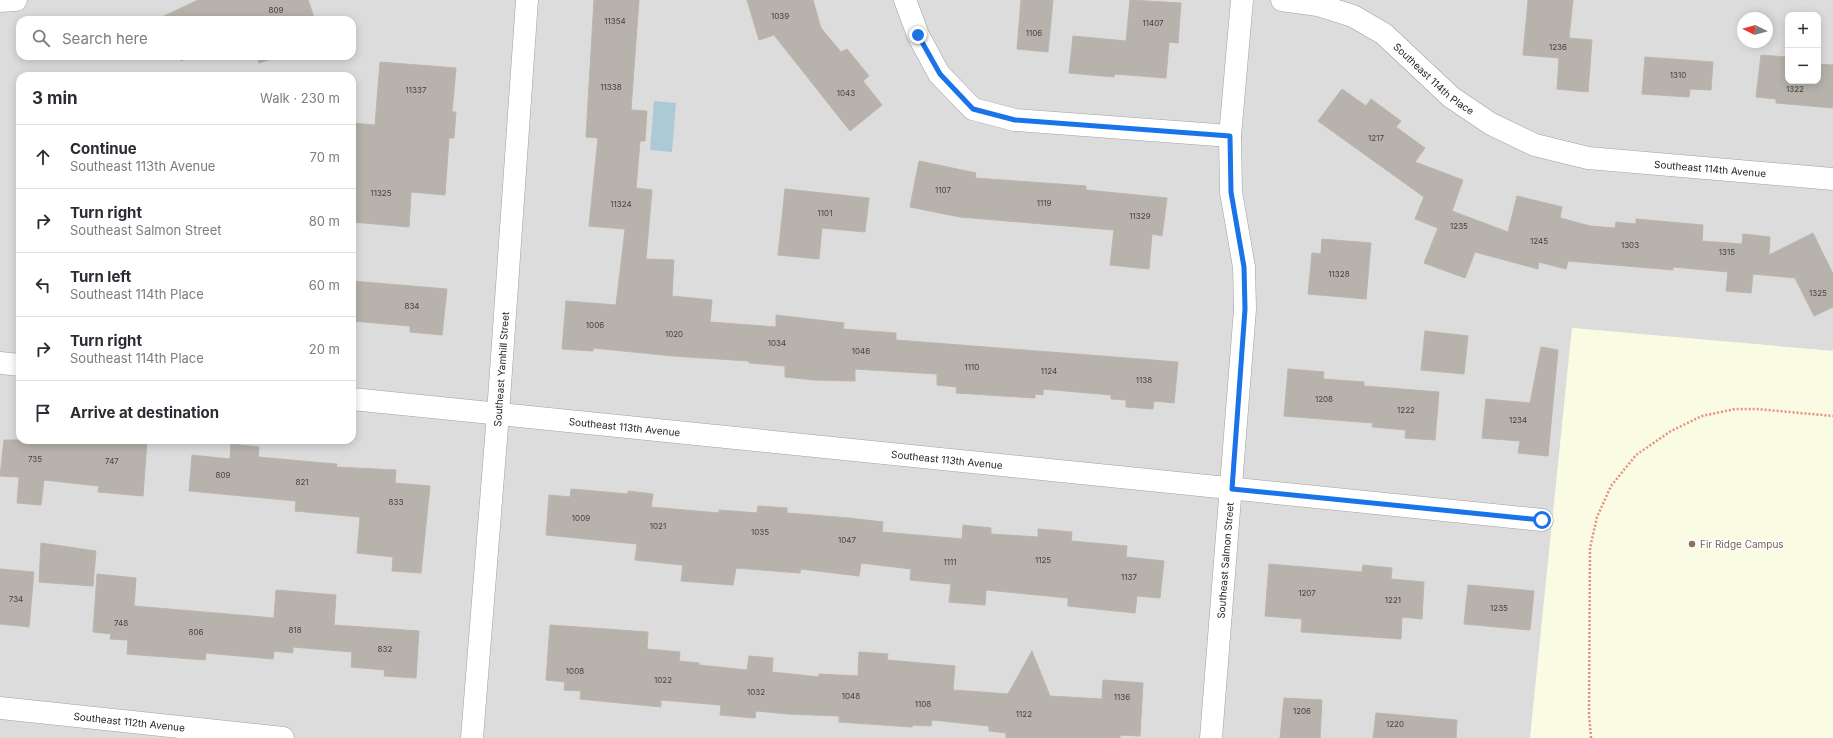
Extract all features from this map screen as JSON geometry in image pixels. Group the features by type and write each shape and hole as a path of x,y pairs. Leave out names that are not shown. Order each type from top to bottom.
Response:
{"street":[{"path":"0,1 16,0"},
{"name":"Southeast Yamhill Street","path":"472,738 498,414 527,0"},
{"path":"905,0 918,35 940,74 973,109 1015,120 1230,136"},
{"name":"Southeast Salmon Street","path":"1211,738 1232,489 1245,309 1244,267 1231,192 1230,136 1242,0"},
{"name":"Southeast 114th Place","path":"1282,0 1318,6 1353,16 1384,34 1451,97 1491,124 1535,145 1588,158"},
{"name":"Southeast 114th Avenue","path":"1588,158 1833,179"},
{"path":"0,363 16,365"},
{"name":"Southeast 113th Avenue","path":"356,399 1542,520"},
{"name":"Southeast 112th Avenue","path":"0,708 283,738"}],"path":[{"path":"1590,738 1590,548 1597,517 1611,486 1636,455 1671,432 1702,416 1735,409 1757,409 1833,416"}],"shaded area":[{"path":"0,0 1833,0 1833,351 1572,328 1530,738 0,738"},
{"name":"Fir Ridge Campus","path":"1572,328 1833,351 1833,738 1530,738"}],"water":[{"path":"654,101 676,103 672,152 650,150"}],"building":[{"path":"198,0 308,0 314,16 164,16"},
{"path":"594,0 639,0 631,110 647,111 645,141 640,141 636,188 652,190 646,259 674,260 672,296 712,300 710,322 776,327 776,315 844,323 843,329 896,333 896,340 1178,362 1174,403 1154,401 1153,409 1126,407 1126,400 1111,399 1111,395 1043,389 1043,395 1035,394 1035,398 956,393 957,387 937,385 937,374 855,369 855,381 814,380 785,377 785,366 749,363 749,361 673,356 593,348 593,351 562,349 566,301 616,305 625,229 589,226 598,138 586,137"},
{"path":"747,0 813,0 821,28 841,52 847,49 869,76 863,81 882,105 850,131 774,35 759,40"},
{"path":"1021,0 1053,0 1048,52 1017,49"},
{"path":"1130,0 1181,3 1178,43 1169,42 1166,78 1115,74 1114,77 1069,73 1073,36 1126,41"},
{"path":"1528,0 1573,0 1569,38 1592,40 1588,92 1557,89 1559,58 1523,55"},
{"path":"1761,55 1785,57 1785,84 1821,84 1821,64 1833,65 1833,108 1776,103 1776,99 1756,97"},
{"path":"1645,57 1713,62 1711,90 1690,89 1689,97 1642,94"},
{"path":"258,60 268,60 259,63"},
{"path":"380,62 456,68 452,112 456,112 454,138 449,138 445,195 411,192 409,227 356,222 356,123 375,125"},
{"path":"1342,89 1366,106 1371,99 1401,121 1396,127 1425,148 1415,162 1463,180 1452,211 1508,232 1517,196 1562,207 1560,218 1590,226 1615,228 1616,222 1636,224 1636,219 1703,225 1702,241 1742,244 1743,234 1770,237 1769,255 1813,233 1833,274 1833,307 1814,316 1795,278 1753,274 1751,293 1726,291 1728,272 1673,267 1673,270 1568,261 1566,269 1539,262 1538,269 1475,252 1465,278 1424,263 1438,228 1415,219 1424,197 1318,121"},
{"path":"919,161 976,173 975,178 1086,186 1086,190 1167,198 1162,236 1152,234 1149,269 1110,265 1114,230 960,217 910,207"},
{"path":"785,189 869,198 865,232 822,228 819,259 778,255"},
{"path":"1322,239 1371,243 1366,299 1308,294 1312,253 1321,254"},
{"path":"356,281 447,289 442,335 410,332 410,326 356,321"},
{"path":"1425,331 1468,336 1464,374 1421,370"},
{"path":"1541,347 1558,350 1548,456 1518,453 1520,441 1482,438 1486,399 1530,403"},
{"path":"1288,369 1324,372 1323,379 1364,382 1364,386 1439,392 1435,440 1405,438 1406,430 1372,427 1373,423 1284,416"},
{"path":"4,440 16,440 16,444 147,444 143,496 98,492 99,486 44,480 41,505 17,503 19,477 0,476"},
{"path":"231,444 259,447 258,457 337,464 336,467 396,470 395,483 430,486 421,573 392,571 393,557 357,553 360,517 295,511 296,501 189,491 192,455 230,459"},
{"path":"571,489 628,494 628,491 653,494 651,507 719,513 719,510 757,513 758,506 787,508 787,513 883,522 882,532 962,539 963,525 991,528 991,534 1038,537 1038,529 1072,532 1071,541 1127,546 1126,557 1164,561 1160,598 1137,596 1135,613 1068,606 1068,598 986,590 985,605 949,602 951,584 910,580 911,569 861,563 859,576 801,569 800,573 736,568 733,585 681,581 683,565 635,560 637,544 546,535 549,495 570,497"},
{"path":"41,543 96,551 93,586 39,582"},
{"path":"1269,564 1362,572 1363,565 1392,568 1391,579 1424,582 1422,619 1402,617 1401,639 1301,632 1302,619 1265,616"},
{"path":"0,569 34,572 29,627 0,624"},
{"path":"97,574 136,578 134,606 274,618 276,590 336,595 334,625 419,631 416,678 384,676 385,670 351,667 352,652 293,647 293,653 274,651 273,659 206,653 205,660 127,654 128,640 110,639 111,634 93,632"},
{"path":"1468,585 1534,591 1530,630 1464,624"},
{"path":"550,625 648,632 647,649 680,652 679,661 699,663 699,665 747,670 749,656 773,658 772,672 819,677 819,674 858,676 859,652 888,654 887,660 955,666 953,690 1008,694 1032,651 1050,696 1102,699 1103,680 1143,683 1140,736 1120,735 1120,738 1006,738 1006,733 989,731 989,726 932,720 931,726 913,725 912,727 839,722 839,716 756,711 755,718 720,715 721,705 661,700 661,707 580,699 581,691 564,690 565,682 546,680"},
{"path":"1284,698 1322,700 1320,738 1280,738"},
{"path":"1376,713 1457,720 1456,738 1373,738"}],"place":[{"name":"Fir Ridge Campus","path":"1692,544"}],"route":[{"path":"918,35 940,74 973,109 1015,120 1230,136 1231,192 1244,267 1245,309 1232,489 1542,520"}]}
